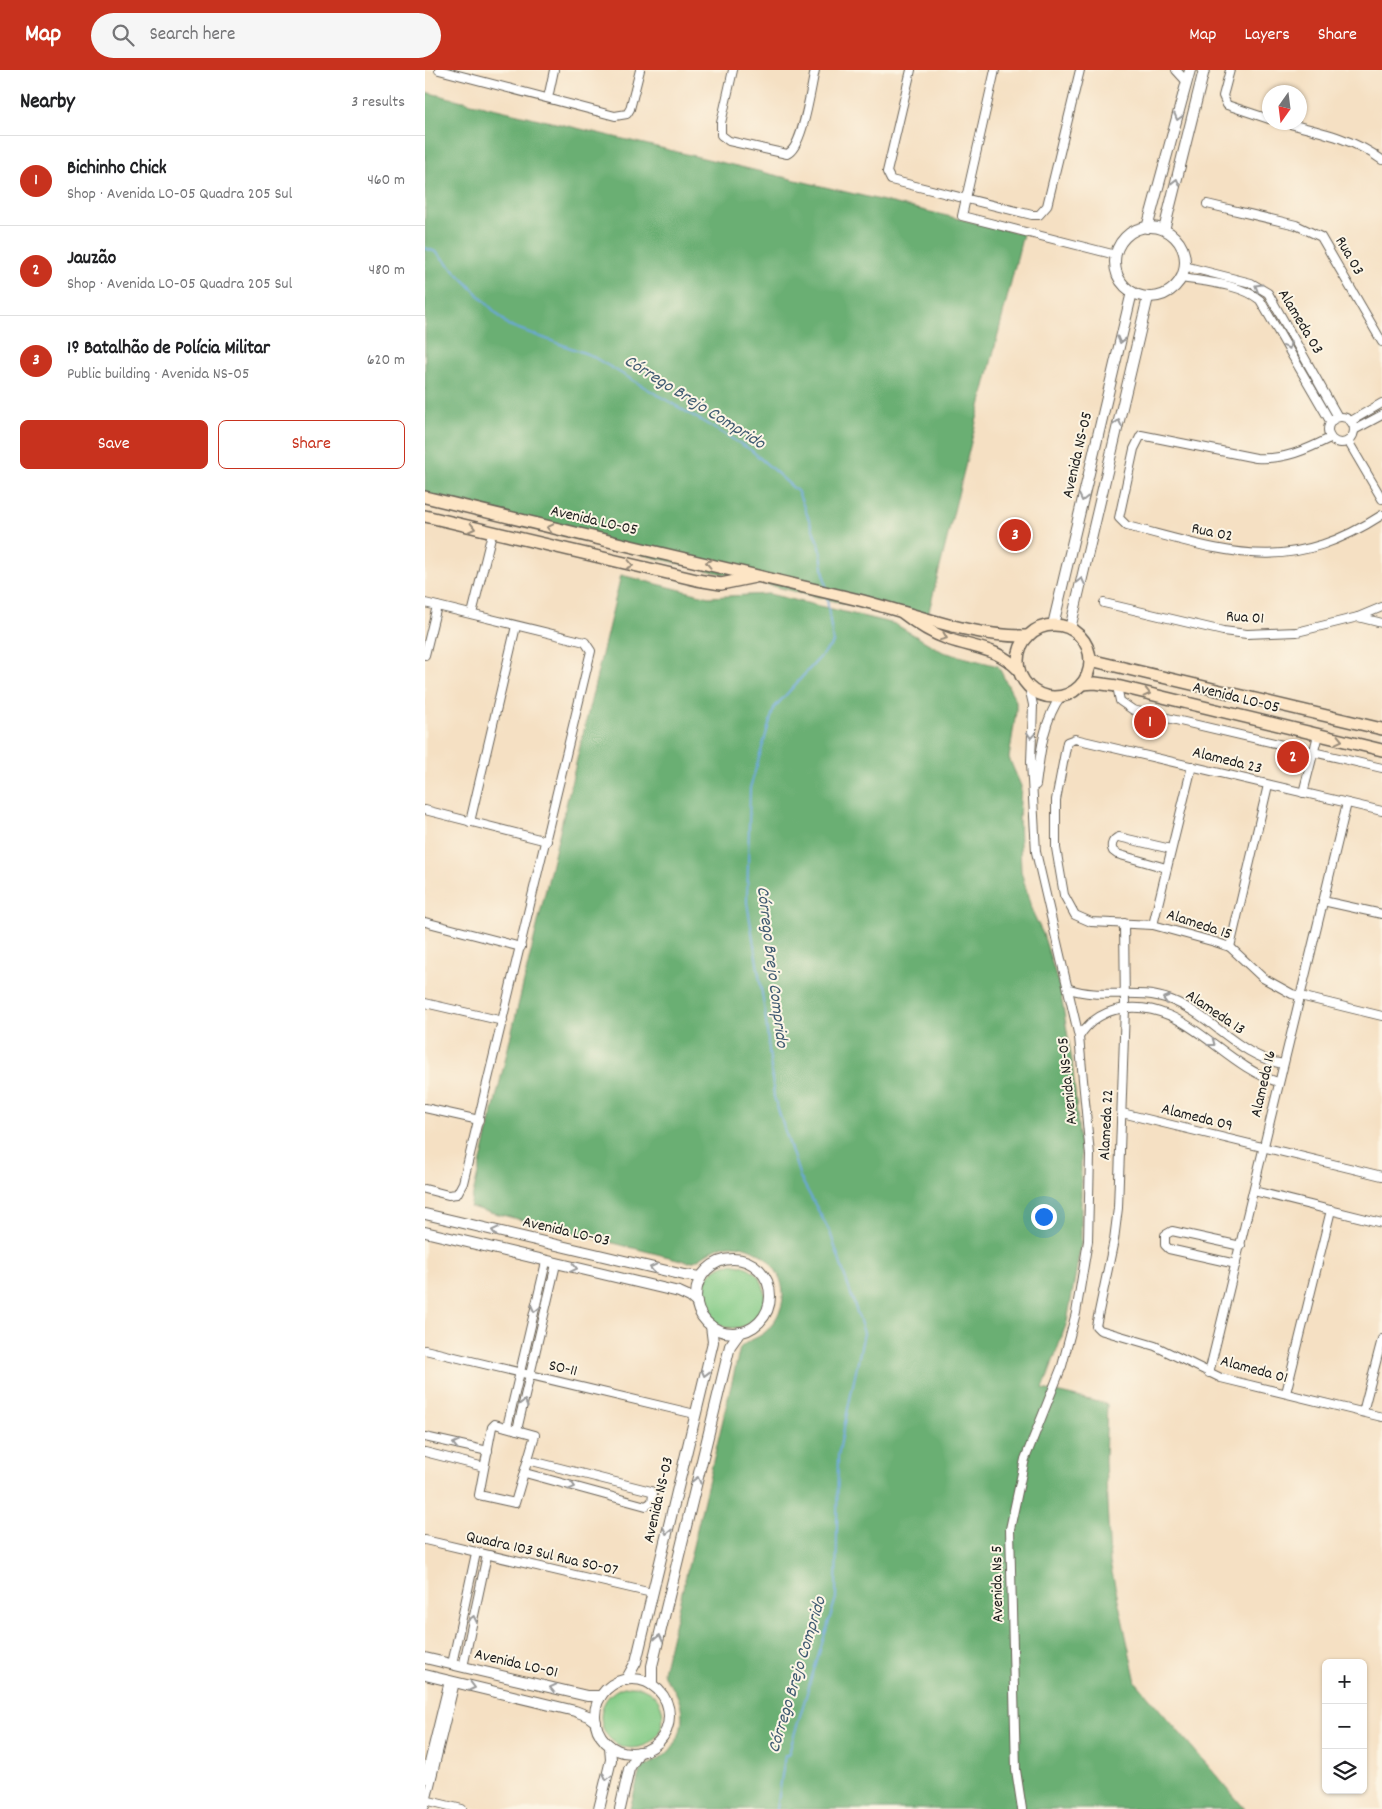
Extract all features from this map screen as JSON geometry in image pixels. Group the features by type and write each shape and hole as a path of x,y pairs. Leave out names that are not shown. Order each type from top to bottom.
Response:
{"main road":[{"name":"Avenida LO-05","path":"425,497 583,536 726,567 755,577 857,600 997,636 1028,636"},
{"name":"Avenida LO-05","path":"425,516 697,580 721,584 755,577"},
{"name":"Avenida LO-05","path":"902,612 917,623 947,639 1006,657 1019,670"},
{"path":"1053,625 1070,629 1086,643 1090,660 1088,674 1082,684 1073,692 1049,697 1038,694 1029,687 1019,670 1018,658 1021,646 1028,636 1039,628 1053,625"},
{"name":"Avenida LO-05","path":"1090,660 1382,729"},
{"name":"Avenida LO-05","path":"1082,684 1095,683 1117,686 1382,750"}],"street":[{"path":"439,70 470,74 615,116 627,114 630,109 640,70"},
{"path":"548,98 554,70"},
{"path":"733,70 721,122 721,135 729,141 782,154 792,152 799,141 815,70"},
{"path":"911,70 887,172 888,176 894,181 966,197 1032,215 1039,215 1047,206 1080,70"},
{"path":"995,70 962,216 1116,255"},
{"path":"1176,70 1187,82"},
{"path":"1147,228 1190,70"},
{"path":"1164,230 1204,70"},
{"path":"1230,70 1223,96 1224,100 1231,107 1262,117"},
{"path":"1307,128 1333,135 1367,149 1382,160"},
{"name":"Rua 03","path":"1207,204 1297,225 1321,237 1382,342"},
{"path":"1147,228 1164,230 1174,236 1181,245 1185,256 1182,278 1166,294 1149,297 1132,292 1123,285 1115,264 1116,255 1122,242 1130,234 1147,228"},
{"name":"Alameda 03","path":"1184,266 1251,283 1268,293 1338,417"},
{"name":"Alameda 03","path":"1182,278 1243,291 1253,294 1260,300 1330,421"},
{"name":"Avenida NS-05","path":"1053,625 1132,292"},
{"name":"Avenida NS-05","path":"1070,629 1149,297"},
{"path":"1351,421 1382,403"},
{"path":"1348,441 1354,430 1382,415"},
{"path":"1348,441 1337,442 1330,438 1327,430 1330,421 1338,417 1344,417 1351,421 1354,430"},
{"name":"Rua 02","path":"1330,438 1298,452 1271,459 1256,458 1141,435 1134,448 1119,517 1127,526 1227,551 1276,555 1313,548 1336,541 1382,515"},
{"path":"1348,441 1382,499"},
{"path":"472,614 492,532"},
{"path":"425,603 585,642 591,651 547,841 479,1120 460,1190 457,1194 448,1195 425,1189"},
{"name":"Rua 01","path":"1105,603 1189,624 1247,634 1297,632 1358,617 1382,607"},
{"path":"425,655 437,606"},
{"path":"1358,617 1382,623"},
{"path":"469,822 516,626"},
{"path":"1117,686 1120,701 1133,710 1382,768"},
{"name":"Avenida NS-05","path":"1029,687 1033,705 1031,762 1036,852 1045,898 1069,989 1079,1037 1090,1155 1088,1241 1076,1313 1062,1366"},
{"name":"Avenida NS-05","path":"1034,794 1049,719 1054,706 1061,696"},
{"path":"1303,793 1318,735"},
{"name":"Alameda 23","path":"1079,918 1071,910 1064,895 1056,848 1056,800 1067,742 1079,739 1382,811"},
{"path":"1153,925 1192,766"},
{"path":"1230,947 1269,785"},
{"name":"Alameda 16","path":"1209,1373 1347,803"},
{"path":"425,810 547,841"},
{"path":"1166,868 1117,854 1113,851 1112,846 1115,839 1119,836 1171,849"},
{"path":"1323,901 1382,914"},
{"name":"Alameda 15","path":"1079,918 1091,922 1153,925 1230,947 1263,978 1299,996 1382,1016"},
{"path":"425,922 521,947"},
{"name":"Alameda 22","path":"1096,1326 1116,1229 1125,1008 1124,923"},
{"name":"Alameda 13","path":"1069,989 1095,993 1125,992 1171,1000 1206,1020 1249,1052 1263,1060 1283,1064"},
{"path":"425,1003 503,1021"},
{"name":"Alameda 13","path":"1079,1037 1090,1023 1112,1011 1125,1008 1151,1009 1173,1016 1253,1072 1279,1082"},
{"path":"425,1108 479,1120"},
{"name":"Alameda 09","path":"1122,1113 1264,1149 1382,1176"},
{"path":"1254,1190 1382,1223"},
{"path":"1286,1393 1331,1210"},
{"name":"Avenida LO-03","path":"425,1214 684,1275 701,1277"},
{"path":"1236,1264 1169,1249 1164,1243 1165,1235 1172,1231 1241,1246"},
{"name":"Avenida LO-03","path":"425,1232 679,1292 697,1303"},
{"name":"Avenida NS-03","path":"652,1685 652,1666 730,1346 740,1332 757,1324 768,1308 769,1293 763,1275 748,1263 729,1259 711,1266 701,1277"},
{"path":"507,1427 519,1374 551,1263"},
{"path":"517,1430 531,1376 551,1263"},
{"path":"701,1277 696,1291 701,1315 711,1326 725,1332 740,1332"},
{"name":"Avenida NS-03","path":"626,1680 636,1662 713,1342 711,1326"},
{"name":"Alameda 01","path":"1096,1326 1100,1330 1155,1346 1209,1373 1238,1383 1382,1417"},
{"path":"1363,1412 1382,1339"},
{"name":"SO-11","path":"425,1350 519,1374 695,1414"},
{"name":"Avenida Ns 5","path":"1022,1809 1016,1770 1010,1529 1025,1459 1062,1366"},
{"path":"493,1426 517,1430 535,1435 518,1500 513,1503 479,1495 493,1426"},
{"path":"425,1437 488,1451"},
{"path":"425,1452 484,1467"},
{"path":"525,1473 646,1506 651,1503 652,1492 528,1460"},
{"name":"Quadra 103 Sul Rua SO-07","path":"425,1540 652,1593"},
{"path":"458,1665 476,1553"},
{"path":"458,1665 487,1555"},
{"name":"Avenida LO-01","path":"425,1658 587,1696 601,1696"},
{"name":"Avenida LO-01","path":"425,1675 575,1711 596,1722"},
{"path":"626,1680 637,1680 652,1685 665,1700 668,1720 666,1730 657,1742 639,1752 624,1752 610,1746 600,1734 596,1722 595,1710 601,1696 612,1685 626,1680"},
{"path":"425,1779 452,1681"},
{"path":"452,1681 425,1802 462,1809"},
{"path":"599,1809 611,1760 610,1746"},
{"path":"619,1809 629,1769 639,1752"}],"green space":[{"path":"425,92 1023,234 926,623 425,502"},
{"path":"621,575 709,597 769,594 895,624 943,652 998,666 1016,701 1009,758 1021,786 1019,818 1021,871 1032,911 1043,934 1060,989 1072,1061 1081,1156 1081,1244 1067,1322 1043,1389 1107,1404 1105,1461 1110,1563 1136,1682 1245,1809 630,1809 640,1770 668,1752 674,1745 681,1730 682,1712 680,1703 676,1692 665,1678 663,1672 740,1348 771,1326 781,1307 783,1294 781,1281 767,1260 756,1252 744,1247 724,1246 689,1262 470,1207"},
{"path":"733,1264 751,1270 759,1278 765,1296 759,1314 751,1322 733,1328 715,1322 707,1314 701,1296 707,1278 715,1270"},
{"path":"626,1686 638,1686 654,1695 661,1705 663,1717 661,1729 654,1739 638,1748 626,1748 615,1743 606,1734 601,1723 601,1711 606,1700 615,1691"}],"waterway":[{"name":"Córrego Brejo Comprido","path":"425,248 436,252 508,325 590,355 751,450 798,492 820,547 826,588"},
{"name":"Córrego Brejo Comprido","path":"777,1809 785,1755 788,1755 836,1598 838,1456 864,1333 830,1232 800,1177 774,1097 765,1012 747,902 750,788 774,708 833,643 827,598"}],"place":[{"name":"1º Batalhão de Polícia Militar","path":"1015,535"},
{"name":"Bichinho Chick","path":"1150,722"},
{"name":"Jauzão","path":"1293,757"}]}
